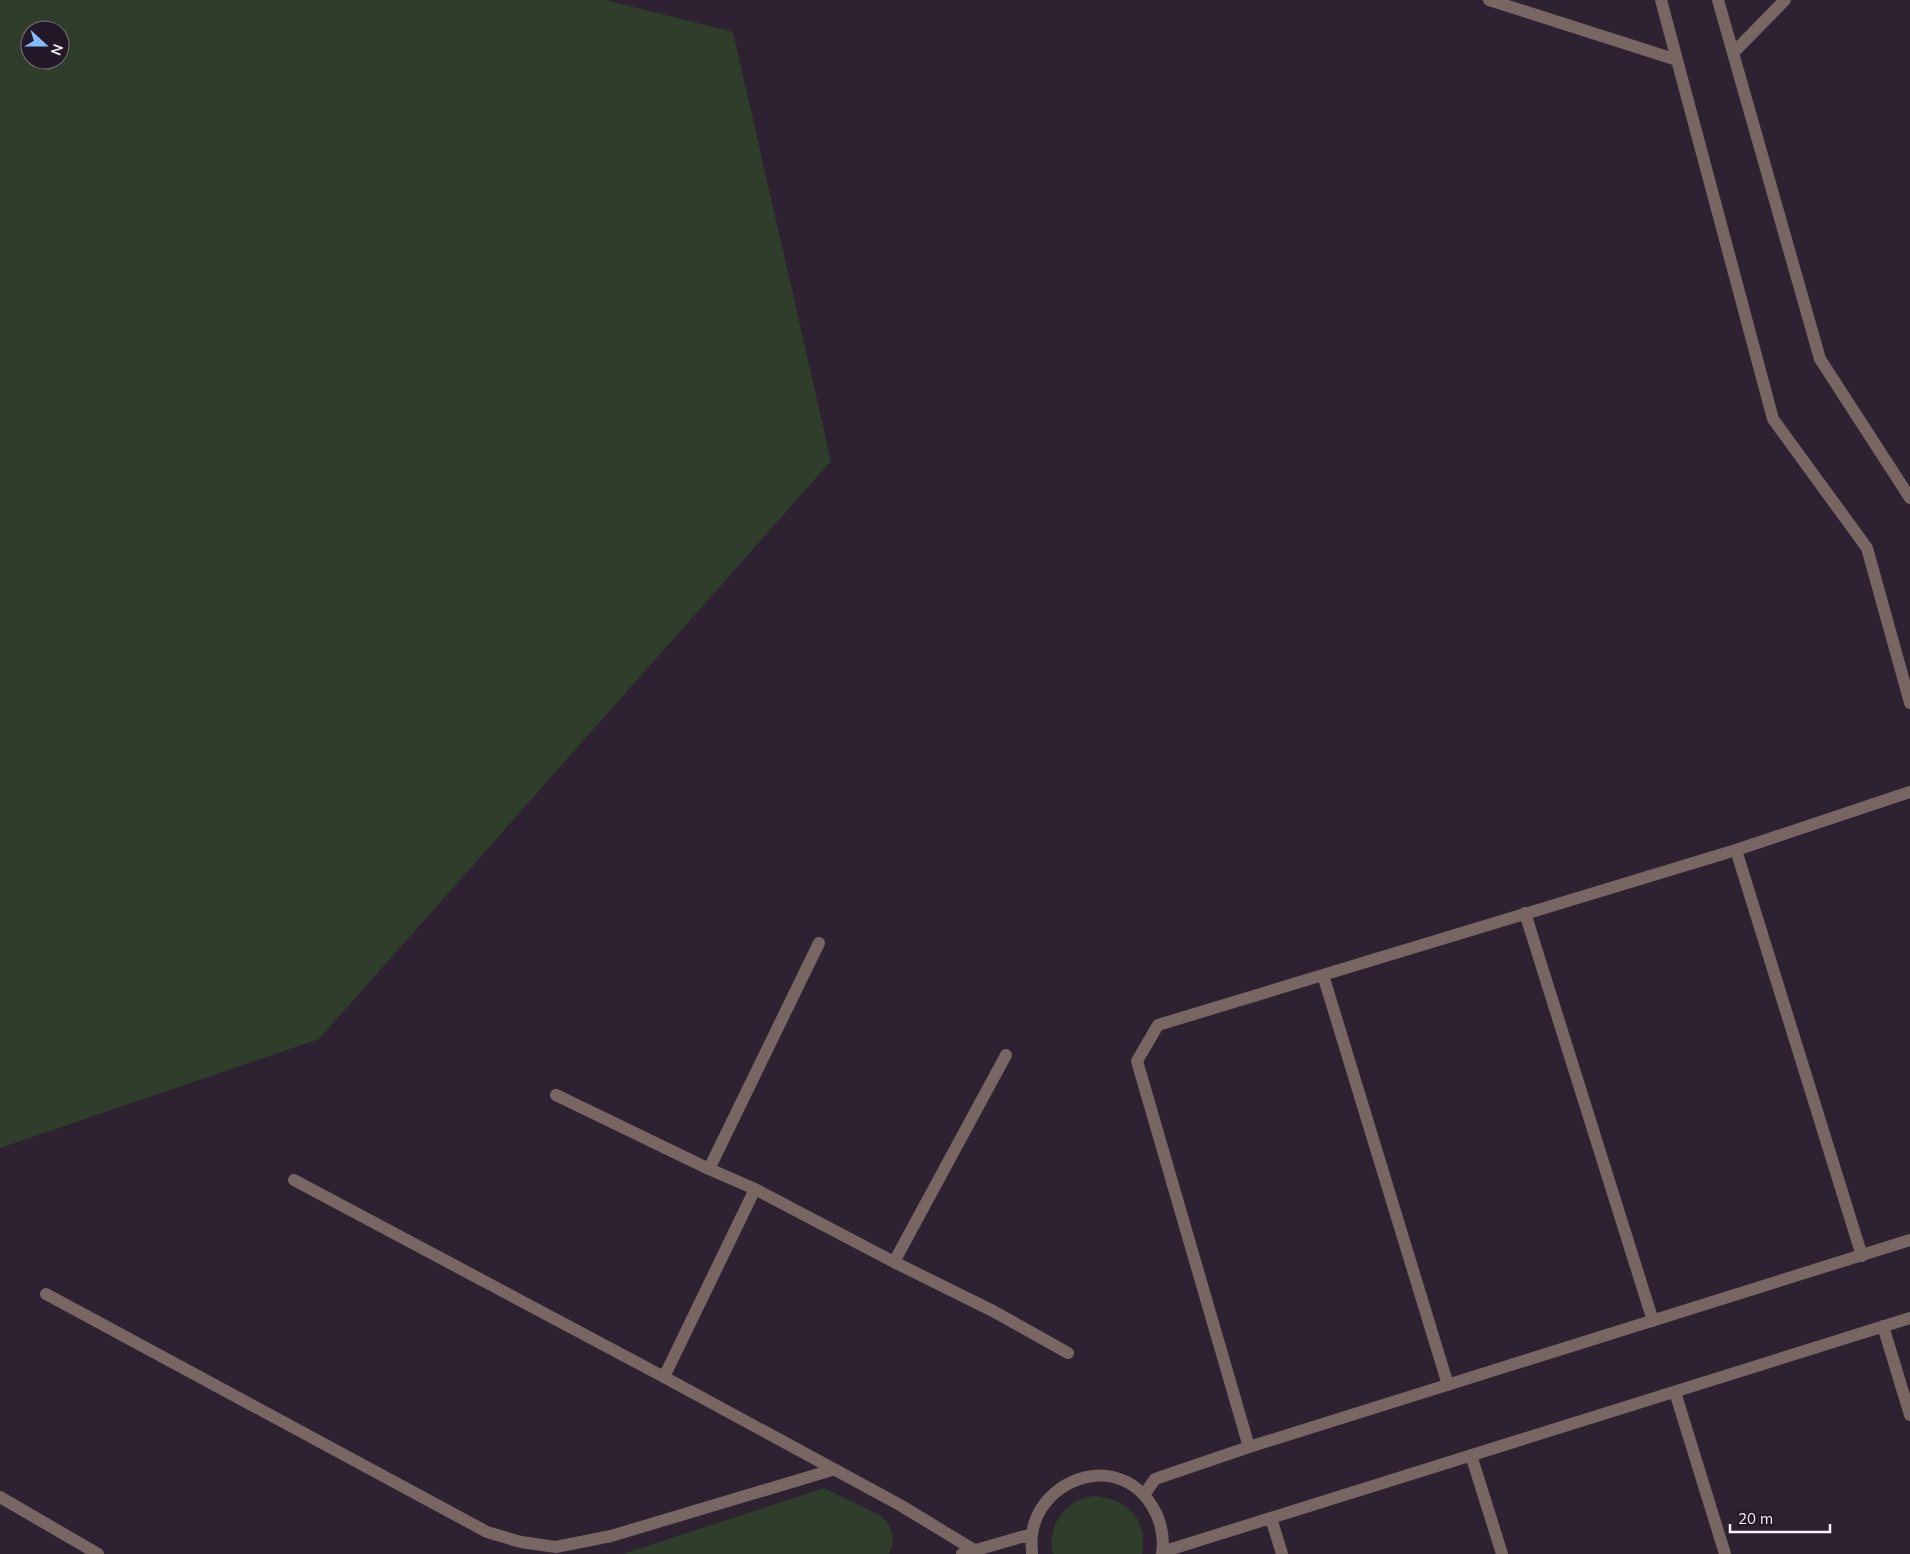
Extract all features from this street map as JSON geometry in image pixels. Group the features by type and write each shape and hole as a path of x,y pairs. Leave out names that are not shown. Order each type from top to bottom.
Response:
{"street":[{"path":"1489,0 1677,60"},
{"path":"1660,0 1774,419 1867,548 1910,703"},
{"path":"1718,0 1820,359 1910,498"},
{"path":"1733,52 1785,0"},
{"path":"1250,1448 1137,1060 1158,1025 1736,850 1910,792"},
{"path":"1736,850 1862,1256"},
{"path":"1526,913 1653,1321"},
{"path":"709,1169 819,942"},
{"path":"1323,975 1448,1385"},
{"path":"894,1262 1006,1055"},
{"path":"556,1095 709,1169 754,1188 894,1262 993,1311 1068,1353"},
{"path":"294,1180 900,1505 968,1552 1032,1534"},
{"path":"664,1377 754,1188"},
{"path":"1144,1496 1155,1479 1910,1240"},
{"path":"46,1294 487,1532 521,1542 556,1547 611,1536 832,1470"},
{"path":"1032,1554 1032,1534 1038,1513 1051,1495 1070,1482 1091,1476 1113,1477 1133,1486 1149,1500 1160,1520 1164,1542 1162,1553 1910,1318"},
{"path":"1883,1326 1910,1415"},
{"path":"1675,1392 1725,1554"},
{"path":"1471,1455 1502,1554"},
{"path":"0,1496 98,1554"},
{"path":"1271,1518 1282,1554"}],"green space":[{"path":"0,0 605,0 733,32 831,461 319,1039 0,1148"},
{"path":"824,1488 881,1516 891,1529 893,1538 889,1554 623,1554"},
{"path":"1094,1496 1117,1501 1133,1513 1142,1531 1142,1554 1053,1554 1053,1530 1060,1516 1072,1504 1081,1499"}]}
